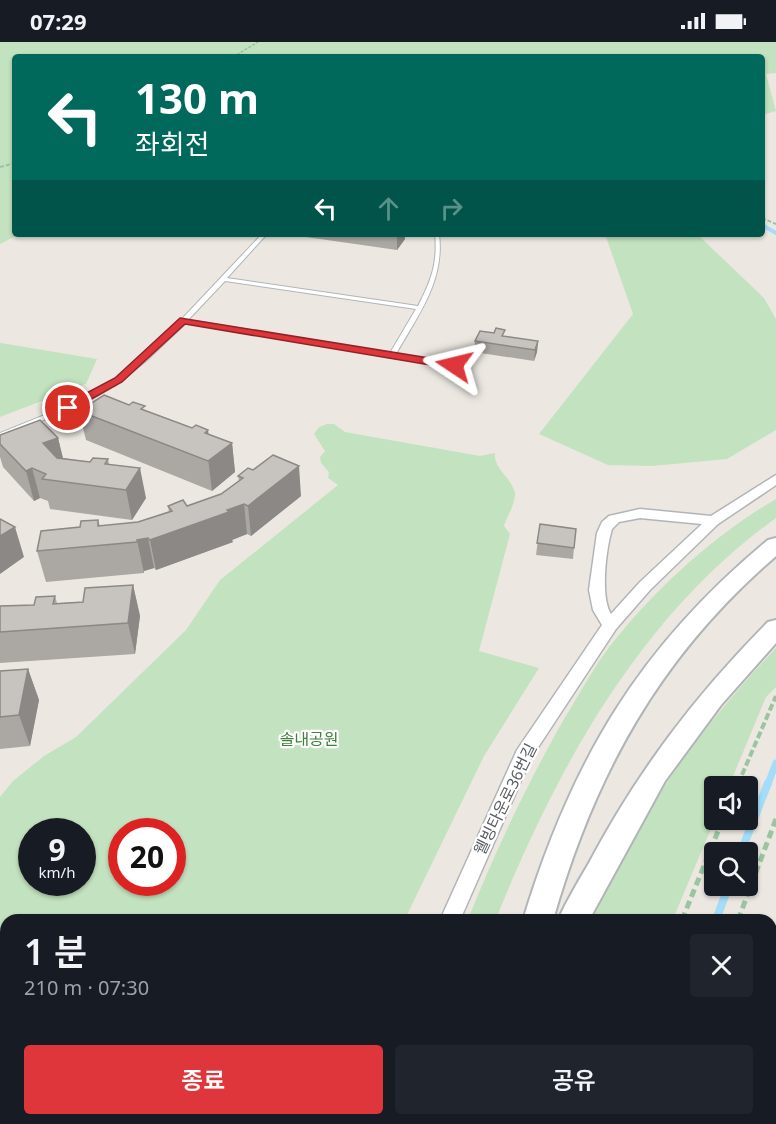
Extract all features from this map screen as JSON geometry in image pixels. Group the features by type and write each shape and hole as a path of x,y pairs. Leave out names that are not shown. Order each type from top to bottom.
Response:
{"main road":[{"path":"539,914 548,879 590,780 638,694 692,624 752,563 776,545"},
{"path":"576,914 624,826 678,741 727,679 776,628"}],"street":[{"name":"웰빙타운로36번길","path":"453,914 523,755 610,625 645,586 713,521 776,479"},
{"path":"610,625 597,609 597,587 606,525 616,516 630,513 713,521"}],"lane":[{"path":"0,435 95,395 136,366 183,321 262,237"},
{"path":"392,354 435,273 440,251 438,237"},
{"path":"223,279 418,308"},
{"path":"183,321 454,365"}],"path":[{"path":"238,54 258,42"},
{"path":"741,776 776,696"},
{"path":"758,861 776,819"},
{"path":"684,914 704,865"},
{"path":"740,914 744,896"}],"green space":[{"path":"0,42 776,42 776,73 766,74 776,111 765,114 765,54 12,54 12,237 14,237 0,244"},
{"path":"606,237 700,237 764,298 776,319 776,430 727,459 652,466 608,465 539,434 633,314"},
{"path":"0,343 97,359 86,384 0,417"},
{"name":"솔내공원","path":"334,424 345,432 480,456 495,453 497,464 515,493 513,505 504,526 510,534 479,651 539,668 484,756 407,914 0,914 0,797 13,781 44,756 76,737 186,630 220,580 338,485 328,478 329,472 321,463 320,457 325,451 314,434 319,427"},
{"path":"776,499 776,518 728,557 684,600 644,647 608,698 546,806 498,914 470,914 537,768 604,654 666,584 708,546"},
{"path":"776,648 776,687 766,697 733,776 704,776 704,830 710,830 675,914 595,914 628,846 649,810 696,742"}],"building":[{"path":"496,328 505,330 502,336 538,341 535,350 475,341 480,331 494,333"},
{"path":"104,395 129,405 133,402 145,406 141,409 192,428 196,425 208,430 205,433 232,443 208,461 79,411"},
{"path":"40,420 58,438 43,443 57,458 90,462 93,458 108,459 105,464 140,468 126,490 42,479 46,474 32,468 26,471 0,444 0,435"},
{"path":"273,455 299,466 248,506 244,504 227,510 229,512 150,540 148,538 137,540 137,542 37,551 41,531 80,527 81,521 98,520 98,526 138,522 172,511 168,506 183,500 187,506 221,494 243,478 238,476 248,468 253,470"},
{"path":"0,519 15,527 0,536"},
{"path":"540,524 576,529 574,548 537,543"},
{"path":"133,585 128,623 0,632 0,606 34,605 36,597 55,596 53,604 83,602 85,588"},
{"path":"28,669 19,715 0,717 0,671"}],"waterway":[{"path":"765,227 776,233"},
{"path":"768,784 776,763"},
{"path":"745,842 768,783"},
{"path":"718,914 725,896"}],"route":[{"path":"68,408 95,395 118,380 151,353 183,321 454,365"}]}
